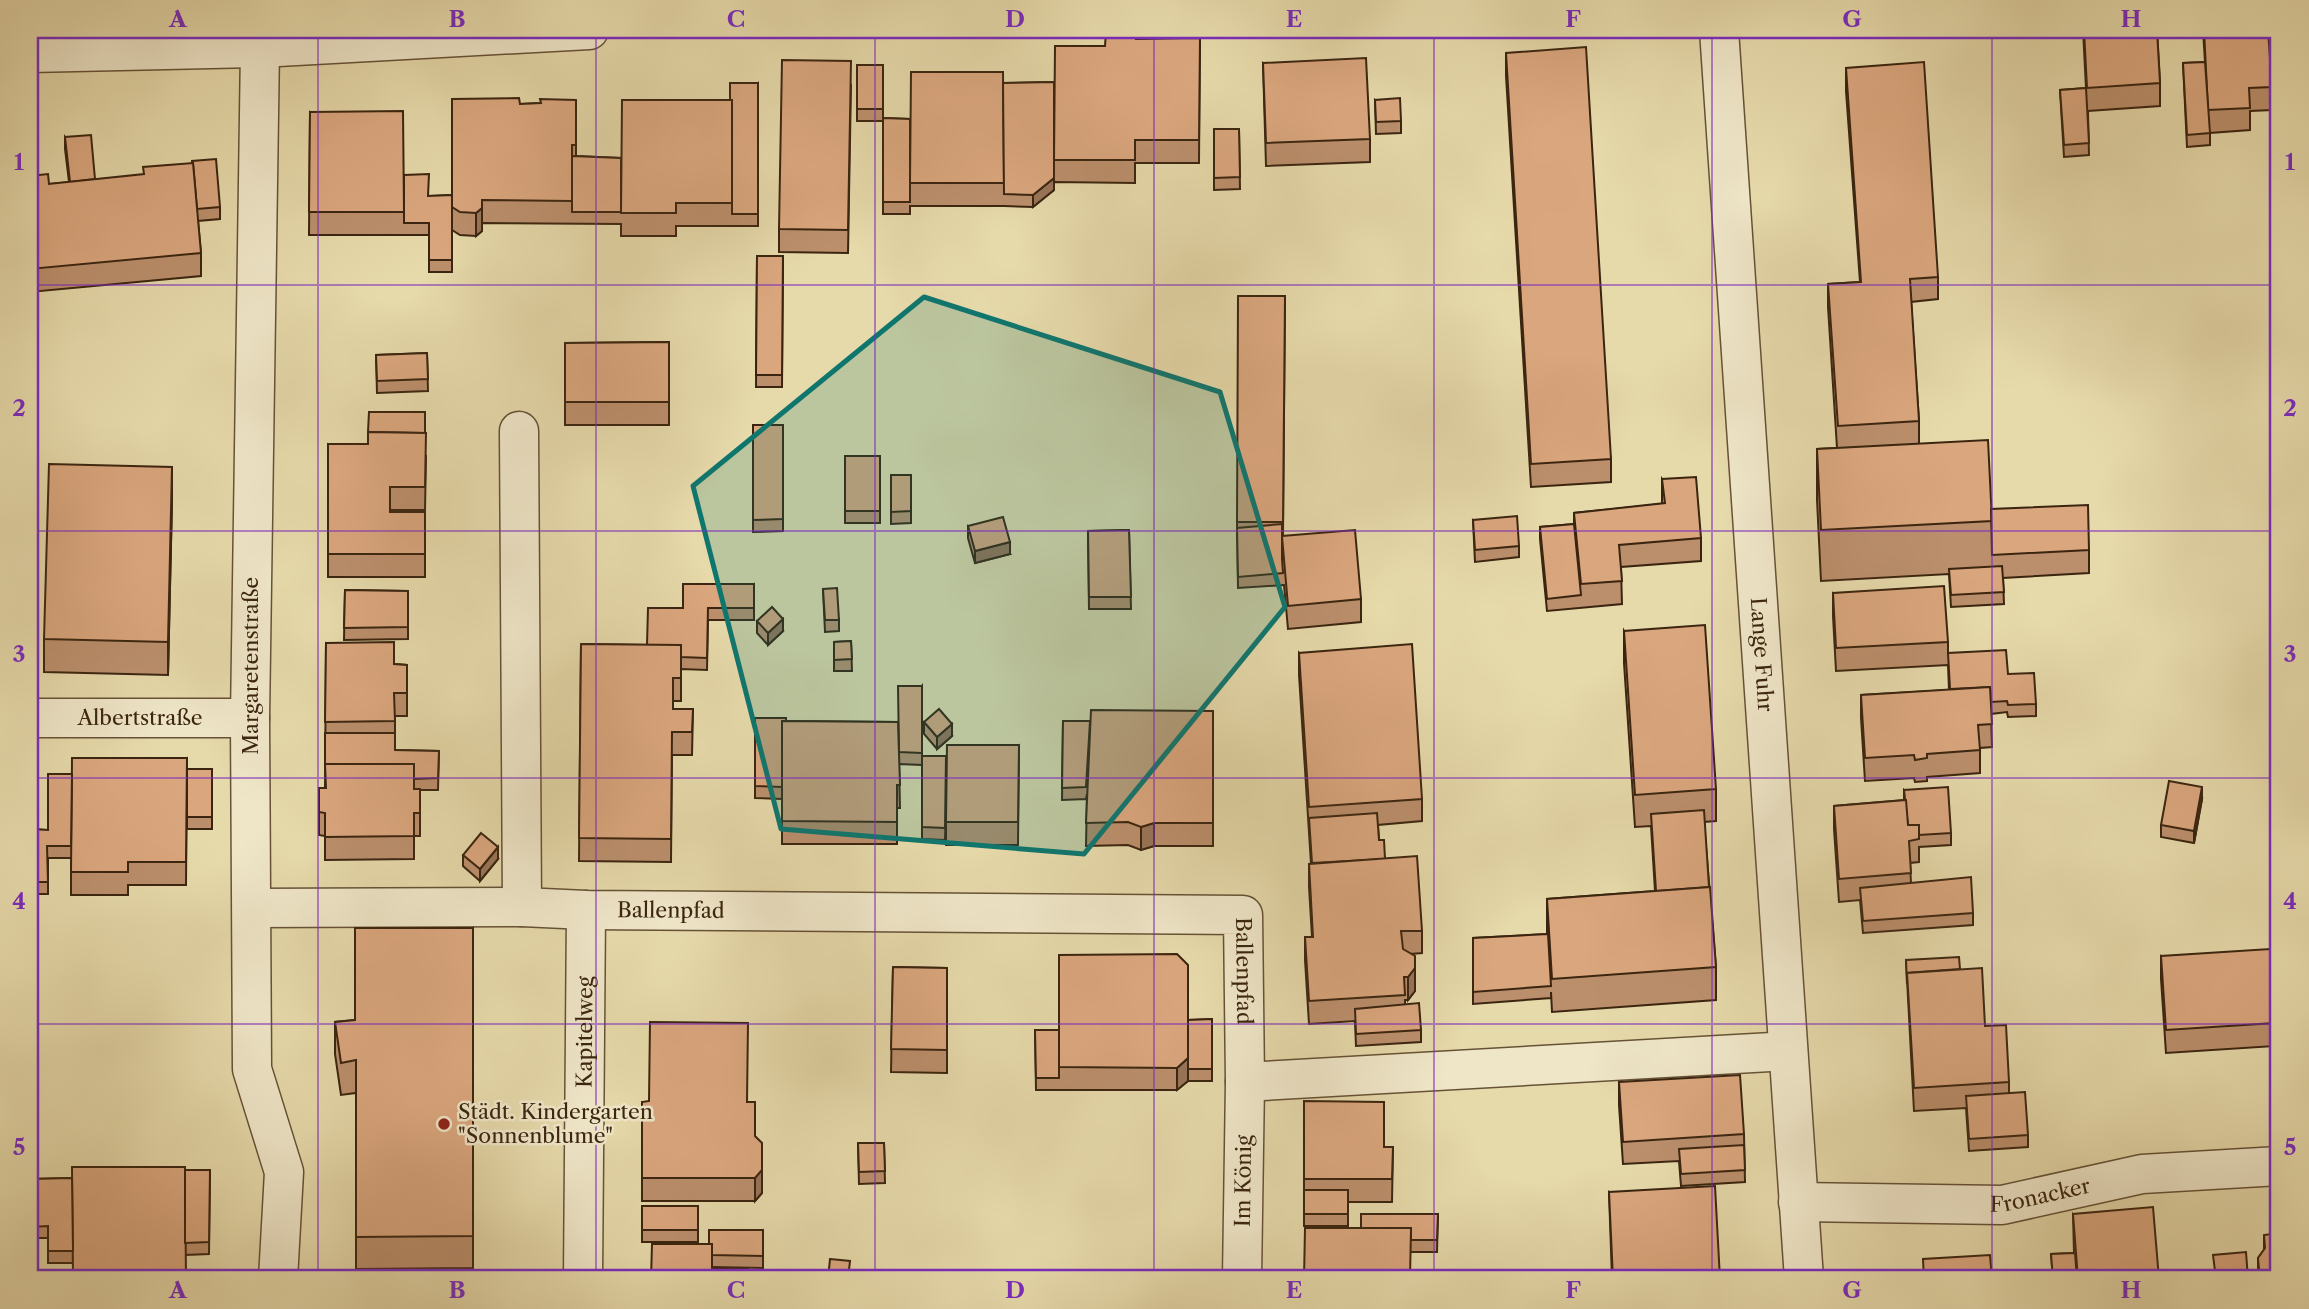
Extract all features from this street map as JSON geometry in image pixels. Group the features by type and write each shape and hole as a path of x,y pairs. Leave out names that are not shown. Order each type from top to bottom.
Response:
{"street":[{"path":"30,53 261,48 589,30"},
{"name":"Lange Fuhr","path":"1719,30 1804,1279"},
{"name":"Margaretenstraße","path":"261,48 250,718 252,1069 284,1172 278,1279"},
{"path":"519,431 522,907"},
{"name":"Albertstraße","path":"30,718 250,718"},
{"name":"Ballenpfad","path":"253,908 522,907 586,911 1244,915 1245,1082"},
{"name":"Kapitelweg","path":"583,1279 586,911"},
{"path":"1245,1082 1787,1051"},
{"name":"Im König","path":"1241,1279 1245,1082"},
{"name":"Fronacker","path":"1798,1202 2002,1205 2142,1174 2279,1166"}],"highlighted area":[{"path":"924,297 1220,392 1285,607 1084,854 781,829 693,486"}],"building":[{"path":"2084,30 2157,30 2160,83 2087,88"},
{"path":"2204,30 2268,30 2272,87 2249,88 2250,108 2208,110"},
{"path":"1106,31 1136,31 1136,39 1200,38 1199,140 1135,140 1135,160 1054,160 1055,46 1105,46"},
{"path":"1586,47 1611,459 1531,464 1506,53"},
{"path":"1366,58 1370,139 1266,143 1263,63"},
{"path":"782,60 851,61 848,230 779,229"},
{"path":"1924,62 1938,277 1910,279 1919,421 1838,426 1828,284 1861,282 1846,68"},
{"path":"2205,62 2210,133 2187,135 2183,63"},
{"path":"857,65 883,65 883,109 857,109"},
{"path":"911,72 1003,72 1004,183 910,183"},
{"path":"1054,82 1054,178 1033,195 1004,194 1003,83"},
{"path":"730,83 758,83 758,214 732,214"},
{"path":"2086,88 2089,143 2064,145 2060,90"},
{"path":"519,98 520,104 541,103 540,99 576,100 576,145 572,145 572,201 482,200 482,208 476,213 460,212 452,207 452,99"},
{"path":"1400,98 1401,121 1376,122 1375,100"},
{"path":"622,100 732,100 732,203 676,203 676,213 621,213"},
{"path":"403,111 404,212 309,212 310,112"},
{"path":"883,118 910,119 910,202 883,202"},
{"path":"1214,129 1239,129 1240,177 1214,178"},
{"path":"91,135 95,179 70,182 65,137"},
{"path":"572,156 621,158 621,212 572,212"},
{"path":"216,159 220,207 197,209 192,161"},
{"path":"193,163 201,253 30,269 30,176 48,174 49,184 144,174 143,167"},
{"path":"429,174 428,196 452,195 452,260 429,260 429,223 404,223 404,175"},
{"path":"757,256 783,256 782,375 756,375"},
{"path":"1238,296 1285,296 1283,522 1237,522"},
{"path":"669,342 669,402 565,402 565,343"},
{"path":"427,353 428,379 377,381 376,355"},
{"path":"369,412 425,412 425,433 368,432"},
{"path":"753,425 783,425 783,519 753,520"},
{"path":"368,432 426,433 425,487 390,487 390,512 425,512 425,554 328,554 328,444 368,444"},
{"path":"1988,440 1992,521 1821,530 1817,449"},
{"path":"845,456 880,456 880,511 845,511"},
{"path":"49,464 172,467 168,642 44,639"},
{"path":"891,475 911,475 911,511 891,512"},
{"path":"1696,477 1701,538 1619,545 1622,581 1581,584 1574,513 1665,503 1662,479"},
{"path":"2088,505 2089,550 1992,555 1991,509"},
{"path":"1517,516 1519,546 1475,550 1473,520"},
{"path":"1003,517 1010,542 975,551 968,526"},
{"path":"1282,524 1283,573 1238,577 1237,528"},
{"path":"1574,524 1581,595 1547,599 1540,527"},
{"path":"1129,530 1131,597 1089,597 1088,531"},
{"path":"1355,530 1361,599 1288,606 1282,536"},
{"path":"2002,566 2004,592 1951,595 1949,569"},
{"path":"683,584 754,584 754,608 708,608 707,658 681,657 681,645 647,645 648,608 683,608"},
{"path":"1944,586 1948,642 1836,648 1833,593"},
{"path":"837,588 839,620 825,620 823,589"},
{"path":"345,590 408,591 408,627 344,628"},
{"path":"772,607 783,619 768,633 757,621"},
{"path":"1705,625 1716,789 1635,795 1624,631"},
{"path":"851,641 852,659 834,660 834,642"},
{"path":"394,642 394,664 407,665 407,693 394,693 395,721 325,722 326,643"},
{"path":"581,644 681,645 681,678 673,678 673,709 693,709 692,732 672,732 671,839 579,838"},
{"path":"1412,644 1422,799 1309,807 1299,653"},
{"path":"2006,650 2008,674 2034,673 2036,704 2008,705 2007,701 1991,702 1990,687 1950,689 1948,653"},
{"path":"898,686 922,686 922,753 899,752"},
{"path":"1990,687 1992,724 1978,725 1980,750 1927,754 1927,758 1915,760 1914,755 1865,758 1861,695"},
{"path":"939,709 952,724 937,737 924,722"},
{"path":"1091,710 1213,711 1213,823 1154,823 1141,827 1128,822 1086,823"},
{"path":"755,718 786,718 786,721 782,721 782,787 755,786"},
{"path":"782,721 898,722 900,785 897,785 897,822 782,821"},
{"path":"1063,721 1090,721 1086,787 1062,788"},
{"path":"325,733 395,733 395,750 439,751 438,778 414,779 414,764 325,764"},
{"path":"947,745 1019,745 1018,822 946,822"},
{"path":"922,756 946,756 945,828 922,827"},
{"path":"72,758 187,758 186,862 128,862 128,872 71,872"},
{"path":"325,764 414,764 414,789 420,789 420,813 414,813 414,836 325,837 325,813 319,812 319,788 326,788"},
{"path":"187,769 212,769 212,817 187,817"},
{"path":"48,774 72,774 71,846 47,846 48,882 30,882 30,829 48,830"},
{"path":"2169,781 2202,787 2194,831 2161,825"},
{"path":"1948,787 1951,833 1919,835 1919,825 1908,825 1904,790"},
{"path":"1906,800 1908,825 1919,825 1919,839 1909,841 1911,873 1839,879 1834,806"},
{"path":"1704,810 1709,887 1656,891 1651,814"},
{"path":"1377,813 1379,840 1384,840 1385,859 1312,863 1309,818"},
{"path":"481,833 498,847 480,869 463,855"},
{"path":"1417,856 1422,931 1401,931 1403,949 1415,956 1415,968 1408,977 1404,977 1405,995 1309,1001 1305,937 1313,937 1309,864"},
{"path":"1971,877 1973,913 1863,921 1860,888"},
{"path":"1710,887 1716,967 1552,979 1547,899"},
{"path":"355,928 473,928 473,1236 356,1237 356,1060 341,1063 335,1022 355,1020"},
{"path":"1548,934 1551,986 1473,992 1473,938"},
{"path":"2270,949 2275,1023 2166,1030 2161,956"},
{"path":"1177,954 1188,965 1188,1058 1177,1068 1059,1067 1059,955"},
{"path":"1959,957 1960,969 1907,973 1907,984 1906,960"},
{"path":"893,967 947,968 947,1050 891,1049"},
{"path":"1982,968 1985,1026 2006,1025 2009,1082 1914,1088 1907,973"},
{"path":"1419,1003 1421,1030 1356,1034 1355,1009"},
{"path":"2275,1016 2279,1016 2279,1058 2275,1059"},
{"path":"1212,1019 1212,1069 1188,1069 1188,1020"},
{"path":"650,1022 748,1023 747,1102 755,1102 755,1136 762,1143 762,1170 755,1178 642,1178 642,1102 649,1101"},
{"path":"1035,1030 1059,1030 1059,1078 1036,1078"},
{"path":"1740,1075 1744,1134 1623,1142 1619,1082"},
{"path":"2025,1092 2028,1135 1969,1139 1966,1096"},
{"path":"1304,1101 1384,1102 1384,1147 1393,1147 1392,1179 1304,1179"},
{"path":"858,1143 884,1143 885,1171 859,1172"},
{"path":"1744,1145 1745,1170 1681,1174 1679,1149"},
{"path":"72,1167 185,1167 186,1279 73,1279"},
{"path":"185,1170 210,1170 209,1242 185,1243"},
{"path":"72,1178 73,1251 48,1251 48,1226 30,1227 30,1179"},
{"path":"1715,1186 1720,1279 1613,1279 1609,1192"},
{"path":"1304,1190 1348,1190 1348,1214 1304,1214"},
{"path":"642,1206 698,1206 698,1230 642,1230"},
{"path":"2153,1207 2159,1279 2078,1279 2073,1214"},
{"path":"1361,1214 1438,1214 1437,1240 1411,1240 1411,1228 1361,1228"},
{"path":"1305,1228 1411,1228 1410,1279 1304,1279"},
{"path":"709,1230 763,1230 763,1256 712,1255"},
{"path":"2279,1233 2279,1279 2268,1279 2259,1269 2258,1258 2265,1248 2264,1235"},
{"path":"652,1244 712,1244 712,1269 748,1268 748,1279 651,1279"},
{"path":"2246,1252 2248,1279 2216,1279 2213,1255"},
{"path":"2075,1253 2077,1279 2053,1279 2051,1254"},
{"path":"1990,1255 1992,1279 1924,1279 1923,1259"},
{"path":"830,1259 850,1261 848,1279 828,1279"}],"place":[{"name":"Städt. Kindergarten \"Sonnenblume\"","path":"444,1124"}]}
